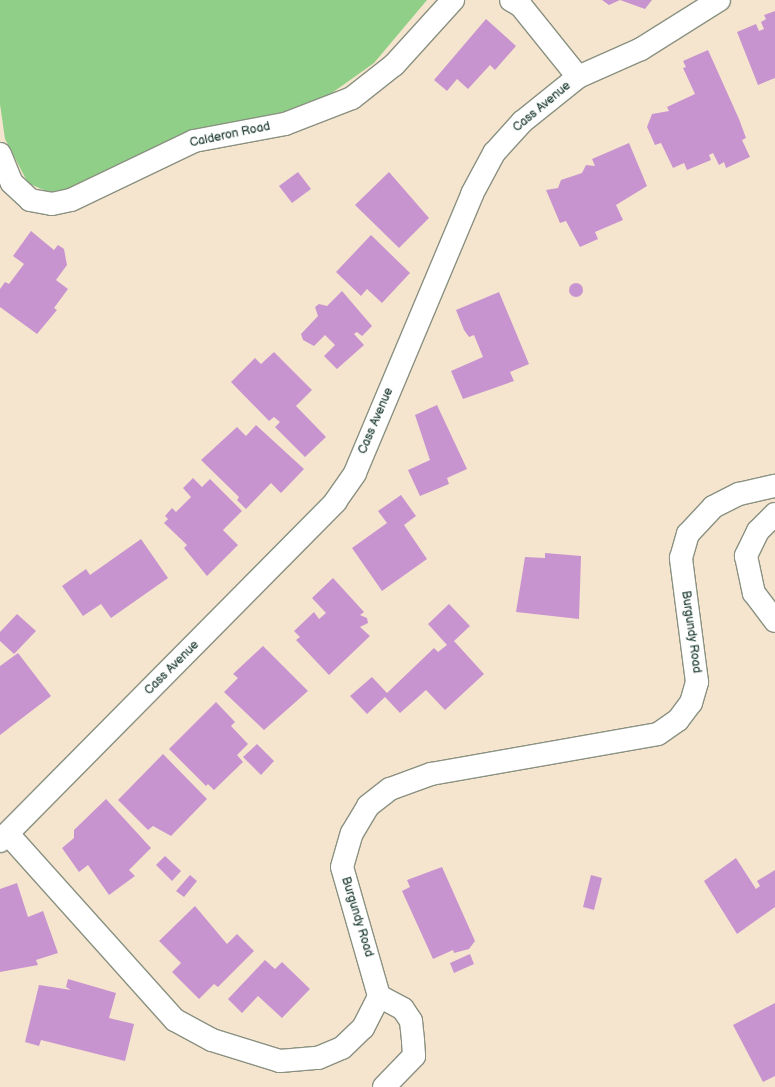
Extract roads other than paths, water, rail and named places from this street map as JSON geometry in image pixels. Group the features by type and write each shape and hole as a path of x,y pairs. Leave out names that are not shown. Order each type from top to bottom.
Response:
{"street":[{"name":"Calderon Road","path":"0,154 12,183 30,200 52,204 71,200 194,141 285,124 352,98 394,65 453,0"},
{"path":"511,0 521,6 578,77"},
{"name":"Cass Avenue","path":"4,838 335,502 355,472 472,194 494,153 522,122 578,77 641,49 719,0"},
{"name":"Burgundy Road","path":"379,996 342,867 352,832 368,806 390,789 445,772 658,734 678,720 691,702 697,682 681,558 688,534 714,508 739,494 775,486"},
{"path":"775,514 758,531 746,556 754,593 775,621"},
{"path":"4,838 175,1020 212,1040 280,1061 318,1058 342,1048 363,1028 379,996 403,1009 411,1021 414,1056 384,1087"}]}
